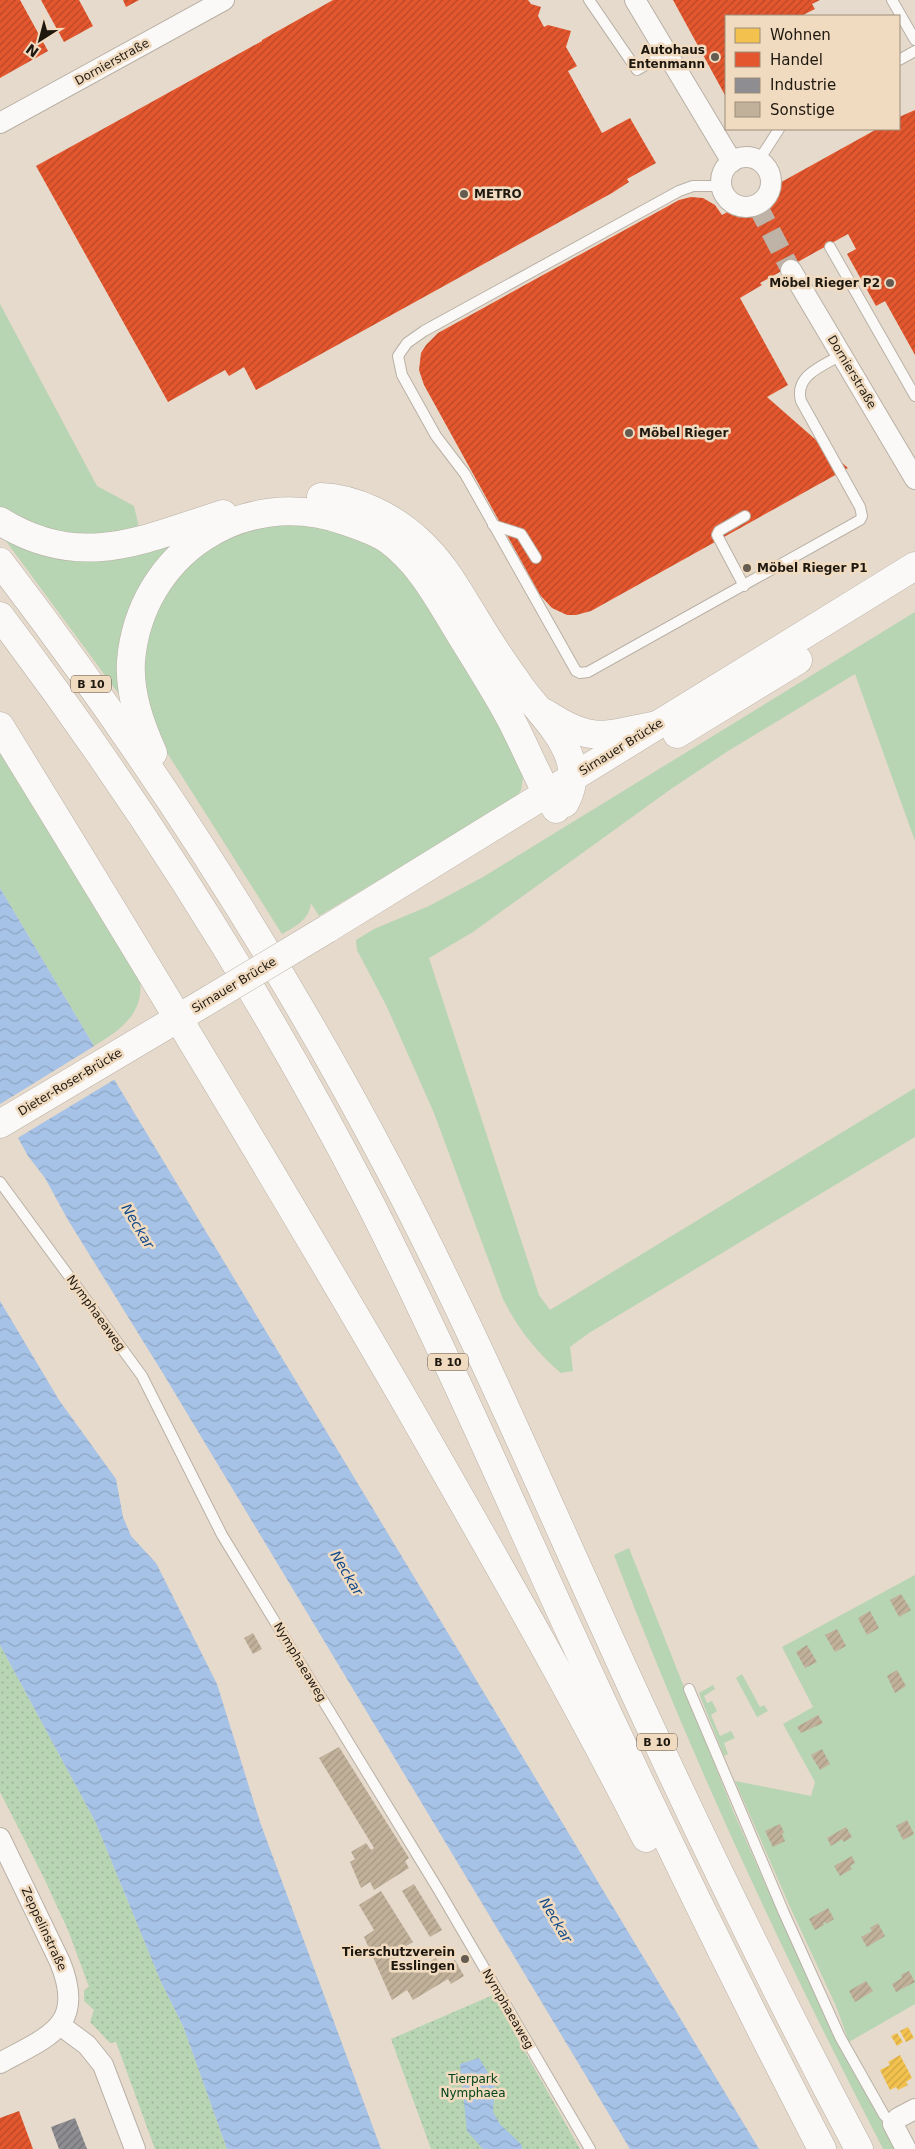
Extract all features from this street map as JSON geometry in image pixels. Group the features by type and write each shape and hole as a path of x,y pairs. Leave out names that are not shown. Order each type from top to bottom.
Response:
{"main road":[{"path":"0,521 46,543 63,547 96,548 130,543 271,500 311,496 346,501 382,516 404,529 436,559 494,648 566,748 572,766 573,777 569,794 556,801 508,714 433,589 417,566 396,546 371,531 334,517 296,510 254,515 216,530 197,542 167,568 146,603 134,640 131,662 132,682 137,712 144,734 177,808"},
{"name":"B 10","path":"0,562 67,650 177,808 305,1016 392,1174 469,1329 687,1806 770,1976 860,2149"},
{"name":"Sirnauer Brücke","path":"573,777 914,569"},
{"name":"Sirnauer Brücke","path":"140,1041 327,929 400,897 437,878 914,569"},
{"name":"B 10","path":"0,616 95,747 215,929 282,1044 367,1198 441,1345 659,1824 743,1995 822,2149"},
{"path":"536,707 570,728 592,736 613,735 657,725"},
{"path":"0,726 185,1014 315,1248 458,1494 552,1662 673,1891 743,1995"},
{"name":"Dieter-Roser-Brücke","path":"0,1124 140,1041"}],"street":[{"name":"Dornierstraße","path":"0,123 224,0"},
{"path":"635,0 732,162"},
{"path":"748,157 759,160 770,172 772,183 769,194 760,203 748,208 734,204 726,197 721,186 722,174 736,158 748,157"},
{"name":"Dornierstraße","path":"791,270 914,480"},
{"name":"Zeppelinstraße","path":"0,1838 65,1972 69,1999 67,2010 60,2025"},
{"path":"0,2062 49,2036 60,2025 87,2045 103,2065 135,2149"},
{"path":"906,2149 893,2124 898,2118 915,2109"}],"lane":[{"path":"589,0 637,70 666,53"},
{"path":"892,0 915,40"},
{"path":"900,59 915,51"},
{"path":"759,160 778,130"},
{"path":"721,186 693,186 679,191 424,331 402,347 398,356 402,375 436,436 465,474 576,670 584,673 860,520 862,516 860,507 799,394 802,380 807,375 841,355"},
{"path":"830,247 915,396"},
{"path":"744,586 717,533 745,516"},
{"path":"493,525 521,534 536,558"},
{"name":"Nymphaeaweg","path":"3,1186 142,1376 222,1535 438,1889 590,2149"},
{"path":"689,1689 784,1913 840,2037 884,2115 893,2124"}],"green space":[{"path":"0,304 97,486 134,506 140,532 56,536 0,510"},
{"path":"272,518 357,533 408,573 499,723 523,777 521,790 516,798 319,916 311,903 305,918 282,934 159,740 142,695 145,631 189,557"},
{"path":"192,531 178,547 121,697 3,537 23,544"},
{"path":"915,612 915,841 855,674 728,751 671,789 473,932 429,958 539,1295 550,1310 915,1088 915,1137 589,1333 570,1347 573,1371 561,1373 543,1357 528,1339 503,1299 434,1113 387,1007 357,950 356,940 374,929 429,906 483,877"},
{"path":"0,747 140,981 140,993 134,1012 113,1034 94,1046 0,888"},
{"path":"629,1548 733,1811 766,1886 824,2011 897,2149 883,2149 774,1929 707,1781 674,1706 614,1555"},
{"path":"915,1575 915,2004 849,2042 836,2006 735,1781 811,1796 815,1782 783,1724 813,1707 782,1647"},
{"path":"0,1645 95,1821 161,1982 183,2026 227,2149 155,2149 116,2042 110,2043 90,2022 94,2010 84,2001 84,1990 89,1987 68,1930 0,1792"},
{"path":"742,1674 760,1707 764,1705 768,1711 757,1717 736,1678"},
{"path":"713,1685 715,1689 704,1696 707,1703 712,1701 717,1711 711,1715 720,1736 731,1731 735,1738 724,1743 728,1754 724,1756 699,1693"},
{"name":"Tierpark Nymphaea","path":"493,1995 580,2149 431,2149 391,2039"}],"water":[{"name":"Neckar","path":"0,888 759,2149 630,2149 164,1375 68,1220 45,1178 28,1156 0,1105"},
{"path":"0,1301 59,1400 116,1479 123,1517 131,1536 156,1563 217,1684 260,1822 381,2149 227,2149 183,2026 161,1982 95,1821 0,1645"},
{"path":"479,2058 495,2084 493,2112 500,2124 522,2145 522,2149 483,2149 467,2131 460,2064"}],"pier":[{"path":"96,1045 117,1078 16,1139 0,1111 0,1104"}],"building: Wohnen":[{"path":"908,2027 914,2038 906,2042 900,2031"},
{"path":"897,2033 903,2042 897,2046 891,2036"},
{"path":"900,2055 912,2078 906,2082 908,2085 898,2090 896,2087 890,2090 880,2070 890,2065 888,2062"}],"building: Handel":[{"path":"0,0 20,0 48,51 0,78"},
{"path":"41,0 79,0 93,26 64,42"},
{"path":"123,0 139,0 126,7"},
{"name":"METRO","path":"333,0 528,0 531,4 541,7 538,16 544,27 548,25 571,31 566,47 577,66 568,71 602,133 630,118 656,163 627,179 629,182 612,193 256,390 244,367 229,376 225,370 168,402 36,166"},
{"name":"Autohaus Entenmann","path":"673,0 820,0 812,4 815,9 803,15 725,15 725,95"},
{"name":"Möbel Rieger","path":"915,110 915,355 885,301 876,306 847,254 856,249 848,234 760,283 762,285 740,298 788,385 767,397 848,468 591,611 567,615 552,608 540,595 424,385 419,370 421,353 426,345 438,333 679,200 691,197 703,198 715,205 722,215 875,130 900,130 900,117"},
{"path":"19,2111 33,2149 0,2149 0,2118"}],"building: Industrie":[{"path":"75,2118 87,2149 59,2149 51,2127"}],"building: Sonstige":[{"path":"901,1594 911,1610 899,1617 890,1600"},
{"path":"870,1611 879,1628 867,1635 858,1618"},
{"path":"837,1629 846,1646 835,1652 825,1635"},
{"path":"253,1633 262,1649 253,1654 244,1638"},
{"path":"807,1645 817,1662 805,1668 796,1652"},
{"path":"897,1670 906,1686 895,1693 887,1676"},
{"path":"818,1715 823,1723 801,1733 797,1727"},
{"path":"339,1747 409,1858 405,1861 409,1868 374,1890 370,1882 361,1888 350,1862 355,1859 351,1852 366,1843 371,1850 374,1848 319,1758"},
{"path":"822,1749 830,1764 820,1770 811,1755"},
{"path":"907,1820 914,1834 903,1840 896,1826"},
{"path":"780,1824 784,1832 782,1834 785,1841 773,1847 765,1831"},
{"path":"846,1827 852,1837 844,1842 842,1839 831,1846 827,1838"},
{"path":"852,1856 855,1863 850,1866 852,1869 840,1876 834,1866"},
{"path":"414,1884 442,1930 430,1937 402,1891"},
{"path":"381,1891 413,1942 393,1954 405,1973 421,1963 422,1966 436,1958 442,1968 455,1960 464,1976 451,1984 448,1979 413,2000 407,1990 392,2000 364,1937 374,1930 359,1905"},
{"path":"828,1908 834,1919 826,1924 825,1922 823,1923 824,1925 815,1930 809,1919"},
{"path":"878,1923 885,1936 867,1947 861,1937 872,1931 870,1928"},
{"path":"909,1971 915,1982 896,1992 892,1984 902,1978 901,1975"},
{"path":"866,1981 873,1991 855,2002 849,1991"}],"tunnel":[{"path":"757,205 791,270"}],"place":[{"name":"Autohaus Entenmann","path":"715,57"},
{"name":"METRO","path":"464,194"},
{"name":"Möbel Rieger P2","path":"890,283"},
{"name":"Möbel Rieger","path":"629,433"},
{"name":"Möbel Rieger P1","path":"747,568"},
{"name":"Tierschutzverein Esslingen","path":"465,1959"}]}
